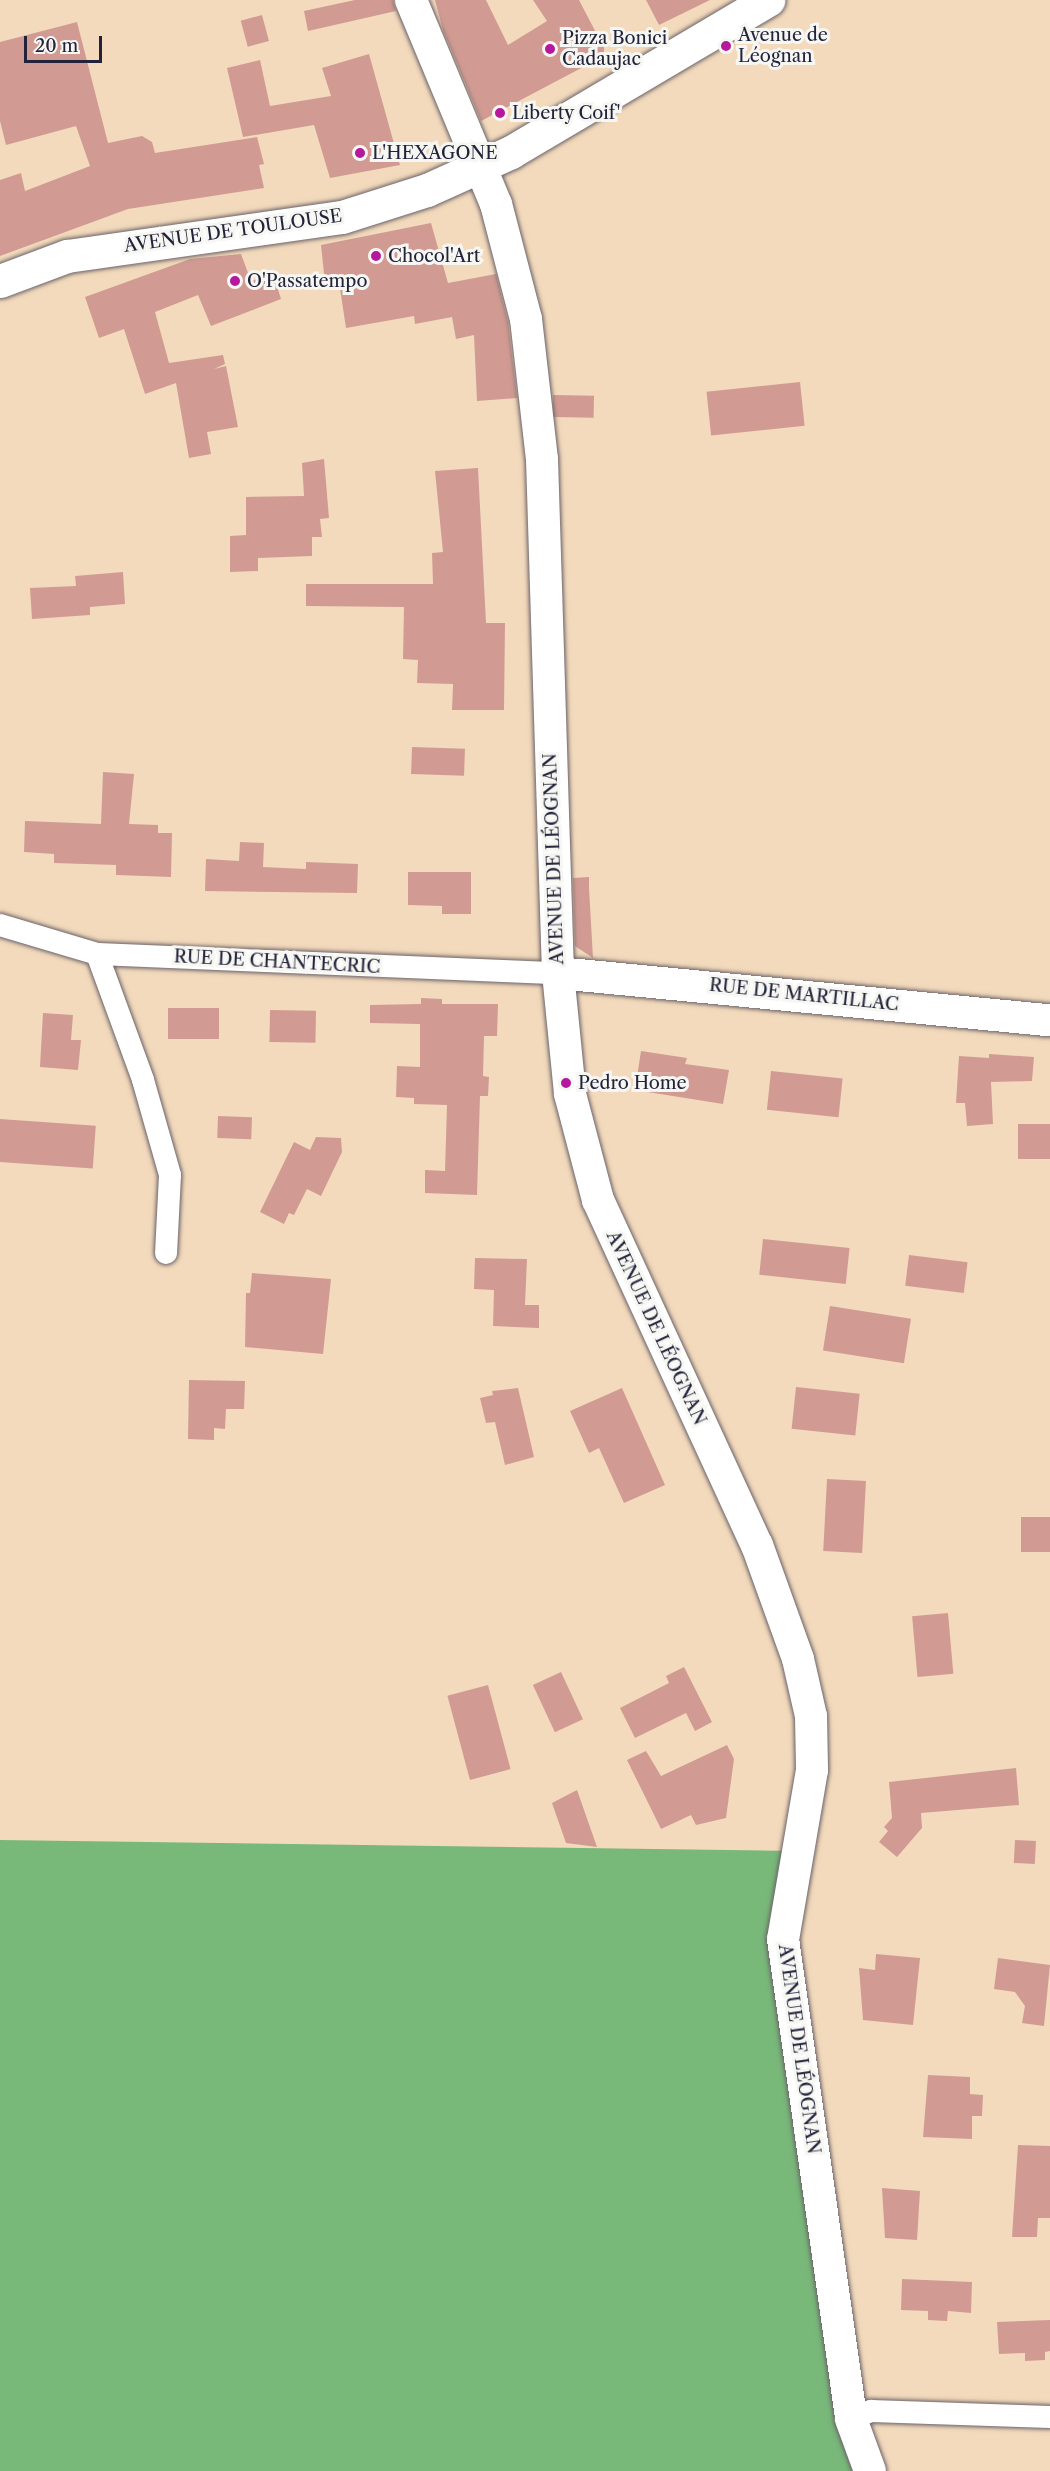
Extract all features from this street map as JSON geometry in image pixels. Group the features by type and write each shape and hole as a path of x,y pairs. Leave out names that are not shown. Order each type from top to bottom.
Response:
{"main road":[{"name":"AVENUE DE TOULOUSE","path":"0,281 67,256 103,249 342,217 482,168 768,0"}],"street":[{"name":"AVENUE DE LÉOGNAN","path":"411,0 482,168 526,319 542,459 558,973 570,1094 598,1200 757,1545 798,1659 811,1716 812,1770 783,1939 851,2419 870,2471"},
{"name":"RUE DE CHANTECRIC","path":"0,925 97,954 558,973"},
{"path":"97,954 143,1080 170,1175 166,1253"},
{"name":"RUE DE MARTILLAC","path":"558,973 1050,1020"},
{"path":"851,2419 871,2411 1050,2417"}],"green space":[{"path":"0,1840 796,1851 783,1939 870,2471 0,2471"}],"building":[{"path":"355,0 393,0 396,11 308,31 304,11"},
{"path":"435,0 486,0 508,45 547,21 533,0 579,0 604,48 604,56 481,121 443,30"},
{"path":"646,0 710,0 659,25"},
{"path":"262,15 269,41 248,47 241,21"},
{"path":"77,22 108,143 142,136 152,142 155,153 257,137 264,164 259,165 264,188 128,209 0,256 0,180 21,173 25,191 90,166 76,126 6,145 0,121 0,42"},
{"path":"369,54 400,165 330,178 314,125 243,137 227,68 260,60 270,106 331,96 322,68"},
{"path":"431,223 448,283 496,274 508,322 517,398 477,401 474,335 456,339 452,317 415,324 414,316 346,328 339,282 325,283 321,245"},
{"path":"241,254 251,281 273,274 281,299 211,326 198,295 155,312 169,363 223,355 225,364 214,369 226,366 238,427 207,432 211,454 189,458 176,383 145,394 124,329 99,338 85,297 190,259"},
{"path":"800,382 805,426 711,436 707,392"},
{"path":"553,395 594,396 594,418 553,417"},
{"path":"324,459 329,518 320,519 322,537 312,537 312,556 258,558 258,571 230,572 230,536 246,535 246,497 304,496 302,463"},
{"path":"478,468 486,623 505,623 504,710 452,710 453,684 417,683 418,660 403,659 404,607 306,606 306,584 433,584 432,553 443,552 435,471"},
{"path":"123,572 125,604 90,607 90,615 32,619 30,588 76,586 75,576"},
{"path":"412,747 465,749 464,776 411,774"},
{"path":"103,772 134,774 129,824 158,825 158,833 172,833 171,877 116,875 116,865 54,863 54,854 24,852 25,821 101,824"},
{"path":"240,842 264,843 263,867 306,869 306,862 358,864 357,893 205,891 206,859 239,861"},
{"path":"408,872 471,872 471,914 442,914 442,906 408,905"},
{"path":"589,877 593,958 575,946 573,878"},
{"path":"421,998 442,999 442,1004 498,1004 497,1036 484,1036 483,1076 489,1077 488,1096 480,1096 477,1195 425,1193 425,1170 445,1171 447,1105 414,1104 414,1098 396,1097 397,1066 420,1067 420,1024 370,1023 370,1005 421,1004"},
{"path":"168,1008 219,1008 219,1039 168,1039"},
{"path":"270,1010 316,1011 315,1043 269,1042"},
{"path":"43,1013 73,1015 71,1040 81,1040 78,1070 40,1067"},
{"path":"641,1051 687,1058 685,1064 729,1070 723,1104 635,1090"},
{"path":"989,1054 1034,1057 1032,1081 991,1082 993,1124 967,1126 965,1103 956,1103 959,1056 989,1058"},
{"path":"771,1071 843,1079 839,1117 767,1110"},
{"path":"218,1116 252,1117 251,1139 217,1138"},
{"path":"0,1119 96,1126 93,1169 0,1162"},
{"path":"1018,1124 1050,1124 1050,1159 1018,1159"},
{"path":"316,1137 341,1138 342,1152 321,1196 307,1189 294,1215 289,1213 284,1224 260,1212 294,1142 310,1150"},
{"path":"763,1239 850,1248 846,1284 759,1275"},
{"path":"909,1255 968,1262 964,1293 905,1286"},
{"path":"475,1258 527,1259 525,1305 539,1305 539,1328 493,1326 494,1290 474,1289"},
{"path":"252,1273 331,1279 323,1354 245,1347 246,1293 250,1293"},
{"path":"830,1306 911,1319 904,1363 823,1350"},
{"path":"189,1380 245,1381 244,1409 226,1409 225,1429 214,1428 214,1440 188,1439"},
{"path":"796,1387 860,1394 855,1435 792,1429"},
{"path":"518,1388 534,1457 505,1465 495,1422 486,1423 480,1398 493,1395 492,1391"},
{"path":"622,1388 665,1485 624,1503 599,1448 589,1453 570,1411"},
{"path":"827,1479 866,1481 862,1553 823,1551"},
{"path":"1021,1517 1050,1517 1050,1552 1021,1552"},
{"path":"948,1613 953,1674 917,1677 912,1616"},
{"path":"684,1667 712,1722 695,1731 686,1713 635,1738 620,1708 669,1683 666,1676"},
{"path":"561,1672 583,1719 555,1732 533,1685"},
{"path":"488,1685 511,1769 470,1780 447,1696"},
{"path":"727,1745 734,1759 726,1818 696,1825 691,1815 661,1829 627,1760 646,1751 661,1776"},
{"path":"1016,1768 1019,1805 921,1813 922,1828 897,1857 879,1842 888,1831 884,1827 892,1818 889,1782"},
{"path":"577,1790 597,1847 566,1843 552,1803"},
{"path":"1015,1840 1036,1841 1035,1864 1014,1863"},
{"path":"876,1954 920,1958 913,2025 863,2020 859,1968 875,1970"},
{"path":"998,1958 1050,1965 1044,2026 1022,2023 1025,2006 1015,1992 994,1989"},
{"path":"928,2075 970,2077 970,2094 983,2095 982,2116 972,2116 972,2139 923,2137"},
{"path":"1018,2145 1050,2146 1050,2218 1038,2218 1037,2237 1012,2237"},
{"path":"882,2188 920,2191 917,2240 885,2238"},
{"path":"902,2279 972,2282 971,2313 948,2311 947,2321 928,2320 928,2311 901,2310"},
{"path":"1050,2320 1050,2351 1045,2352 1045,2360 1025,2361 1025,2353 999,2354 997,2322"}],"place":[{"name":"Avenue de Léognan","path":"726,46"},
{"name":"Pizza Bonici Cadaujac","path":"550,49"},
{"name":"Liberty Coif'","path":"500,113"},
{"name":"L'HEXAGONE","path":"360,153"},
{"name":"Chocol'Art","path":"376,256"},
{"name":"O'Passatempo","path":"235,281"},
{"name":"Pedro Home","path":"566,1083"}]}
